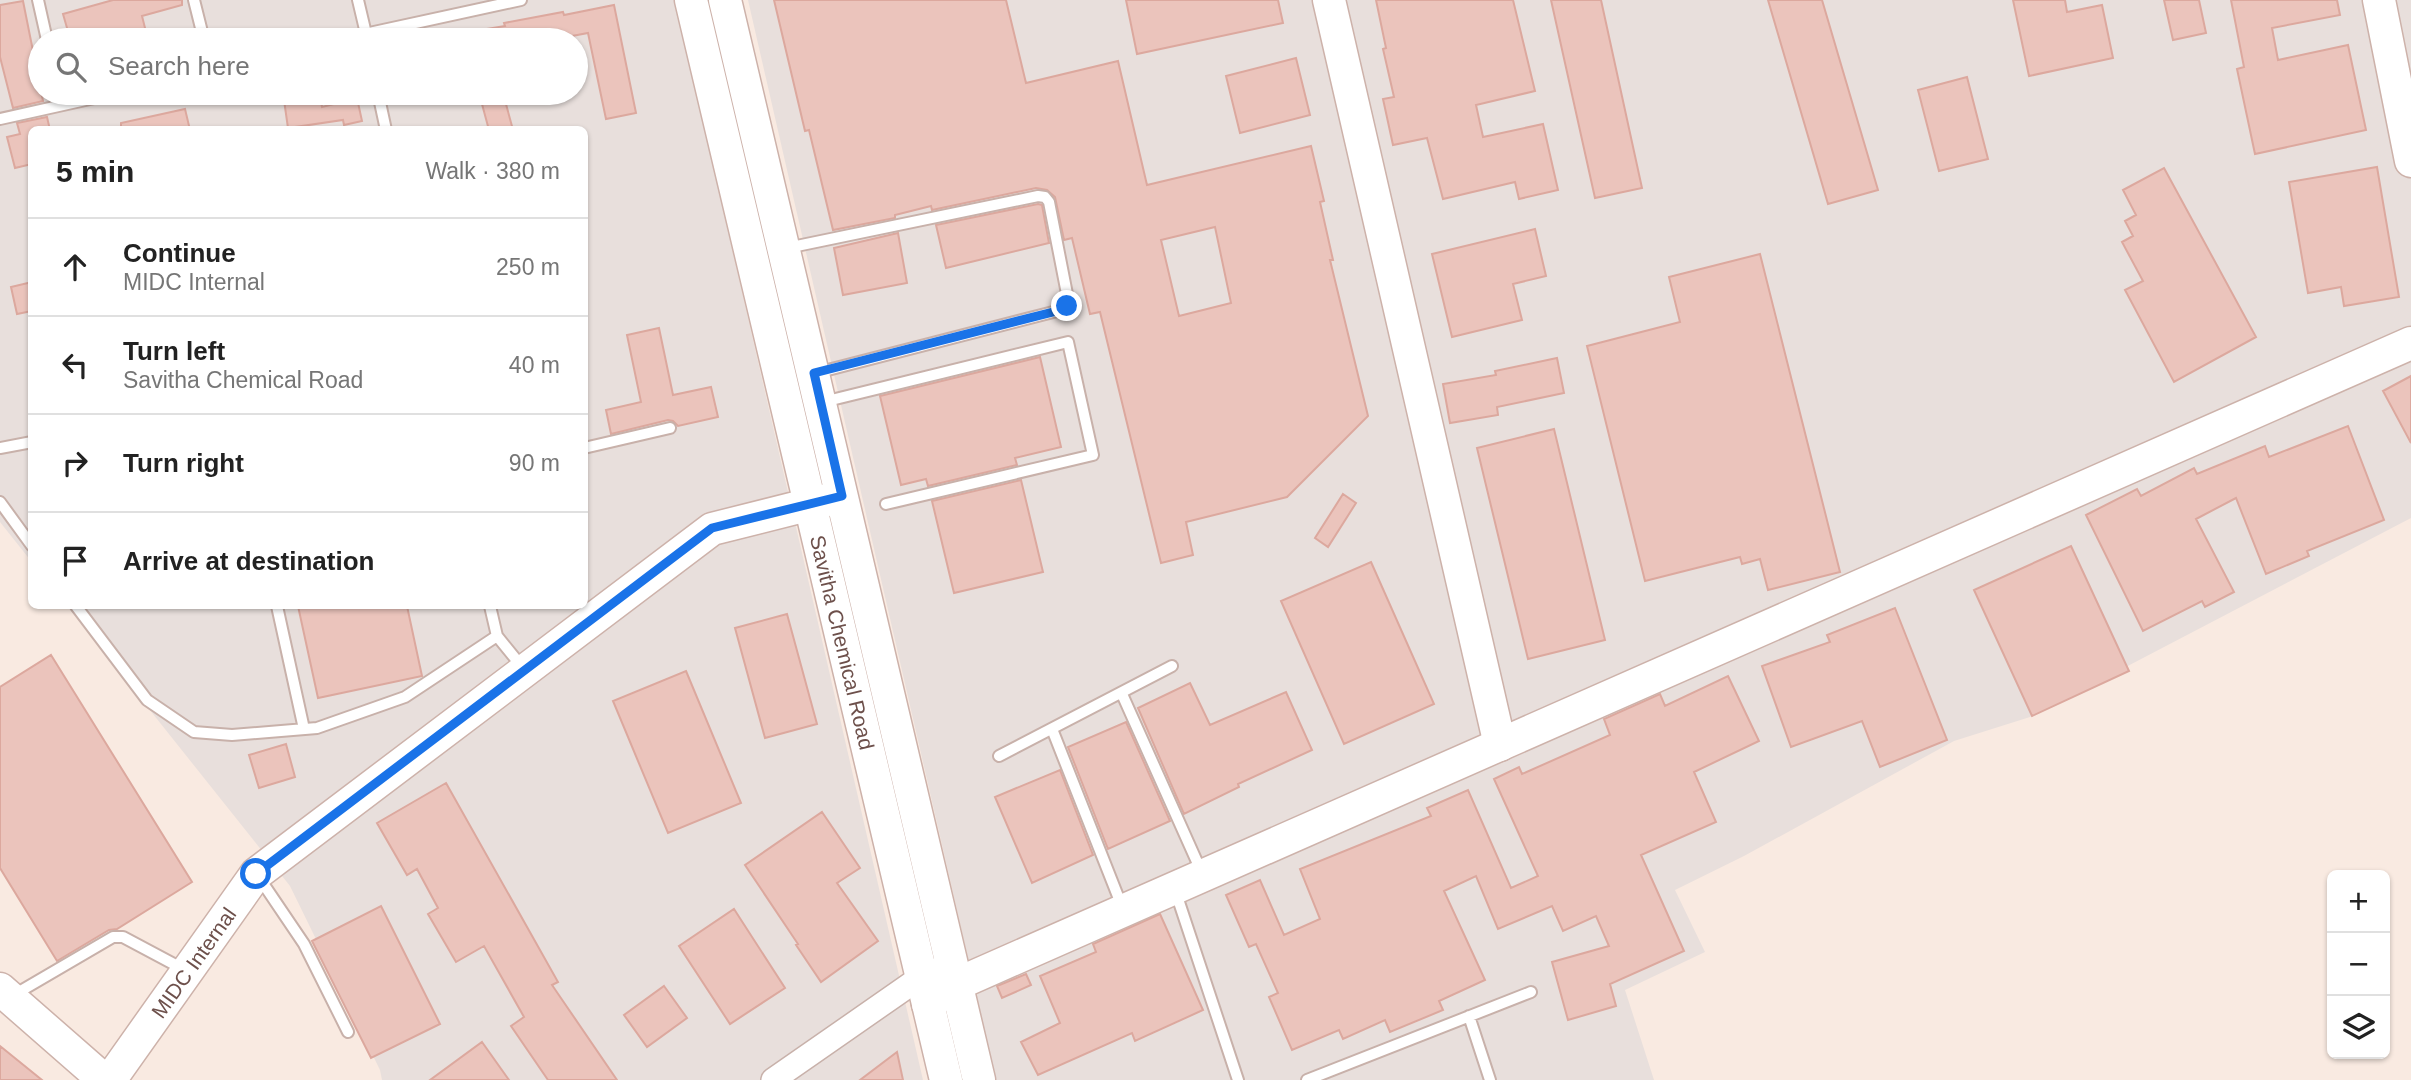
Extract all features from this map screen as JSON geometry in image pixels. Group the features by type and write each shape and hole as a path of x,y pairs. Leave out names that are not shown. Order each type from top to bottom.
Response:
{"main road":[{"name":"Savitha Chemical Road","path":"691,0 946,1080"},
{"name":"Savitha Chemical Road","path":"725,0 979,1080"},
{"path":"1329,0 1500,745"},
{"path":"2379,0 2411,161"},
{"path":"925,990 954,970 1123,910 2411,343"},
{"name":"MIDC Internal","path":"5,993 107,1080 256,874 712,528 842,496"}],"street":[{"path":"773,1080 925,990"}],"lane":[{"path":"38,0 44,28"},
{"path":"194,0 201,28"},
{"path":"358,0 365,28"},
{"path":"404,28 521,0"},
{"path":"0,119 70,105"},
{"path":"381,105 385,126"},
{"path":"784,249 1038,196 1045,197 1049,202 1068,299 1067,306 817,388"},
{"path":"817,388 1068,342 1093,455 886,504"},
{"path":"588,446 670,428"},
{"path":"0,448 28,443"},
{"path":"0,502 28,540"},
{"path":"78,609 147,700 194,732 232,735 317,727 405,697 497,636"},
{"path":"278,609 304,729"},
{"path":"491,609 497,636 525,670"},
{"path":"999,756 1172,666"},
{"path":"1122,694 1203,875"},
{"path":"1052,729 1123,910"},
{"path":"256,874 304,944 348,1032"},
{"path":"1174,888 1238,1080"},
{"path":"5,993 113,937 123,937 187,971"},
{"path":"1307,1080 1531,992"},
{"path":"1469,1016 1490,1080"}],"shaded area":[{"path":"0,0 675,0 923,1080 382,1080 380,1070 290,886 69,609 588,609 588,126 28,126 28,557 0,522"},
{"path":"748,0 2411,0 2411,518 2030,717 1954,741 1744,856 1675,890 1705,952 1625,990 1654,1080 996,1080"}],"building":[{"path":"113,0 182,0 182,5 142,16 145,28 67,28 63,14"},
{"path":"774,0 1006,0 1026,83 1118,61 1147,185 1311,146 1324,201 1320,202 1333,260 1330,260 1368,416 1287,497 1186,522 1193,555 1161,563 1100,312 1090,314 1072,238 1064,240 1055,197 1047,190 1036,188 932,210 931,206 895,215 895,218 833,230 809,130 805,131","holes":["1215,227 1231,303 1179,316 1161,240"]},
{"path":"1126,0 1278,0 1283,23 1137,54"},
{"path":"1376,0 1513,0 1535,91 1476,105 1483,137 1543,124 1558,190 1519,199 1515,182 1443,199 1427,138 1393,145 1383,99 1394,97"},
{"path":"1551,0 1601,0 1642,188 1595,198"},
{"path":"1768,0 1822,0 1878,190 1828,204"},
{"path":"2013,0 2065,0 2067,12 2102,5 2113,58 2029,76"},
{"path":"2164,0 2199,0 2206,33 2173,40"},
{"path":"2231,0 2337,0 2340,15 2272,28 2278,60 2348,45 2366,130 2255,154 2237,69 2244,67"},
{"path":"23,1 28,28 28,104 13,108 0,57 0,5"},
{"path":"614,5 636,113 606,119 588,28 493,28 505,26 504,23 563,12 564,15"},
{"path":"1296,58 1310,115 1240,133 1226,76"},
{"path":"1967,77 1988,159 1939,171 1918,90"},
{"path":"285,105 359,105 362,121 344,125 343,120 288,126"},
{"path":"482,105 506,105 512,126 488,126"},
{"path":"185,109 189,126 121,126 121,123"},
{"path":"47,117 49,126 28,126 28,165 15,168 7,137 20,134 17,123"},
{"path":"2377,167 2399,297 2344,306 2341,287 2308,293 2289,182"},
{"path":"2164,168 2256,337 2174,382 2125,290 2143,281 2122,242 2133,236 2125,221 2136,215 2123,190"},
{"path":"1042,205 1049,243 946,268 936,225"},
{"path":"1535,229 1546,276 1513,284 1522,320 1452,337 1432,254"},
{"path":"898,233 907,283 843,295 834,248"},
{"path":"1760,254 1840,572 1768,590 1760,559 1742,564 1740,557 1645,581 1587,346 1680,322 1669,277"},
{"path":"28,283 28,312 17,314 11,287"},
{"path":"659,328 673,395 711,387 718,417 678,426 668,420 611,434 606,410 641,402 627,335"},
{"path":"1040,357 1061,447 1015,458 1017,465 928,486 926,479 901,485 880,396"},
{"path":"1557,358 1564,393 1497,407 1498,415 1450,423 1443,384 1496,375 1495,371"},
{"path":"2411,376 2411,443 2383,391"},
{"path":"2348,426 2384,520 2307,551 2309,556 2266,574 2236,498 2196,519 2234,592 2205,607 2202,601 2143,631 2086,515 2137,489 2141,496 2194,468 2197,474 2265,446 2269,457"},
{"path":"1554,429 1605,640 1528,659 1477,448"},
{"path":"1021,480 1043,572 954,593 932,501"},
{"path":"1343,494 1356,503 1328,547 1315,538"},
{"path":"2071,546 2129,671 2032,716 1974,590"},
{"path":"1371,562 1434,704 1344,744 1281,601"},
{"path":"1895,608 1947,740 1880,767 1862,721 1791,747 1762,666 1830,642 1827,635"},
{"path":"299,609 408,609 422,676 318,698"},
{"path":"787,614 817,724 765,738 735,628"},
{"path":"51,655 192,882 117,929 109,930 57,961 0,868 0,687"},
{"path":"686,671 741,803 668,833 613,701"},
{"path":"1728,676 1759,741 1694,772 1716,822 1641,855 1684,951 1610,984 1616,1006 1568,1020 1552,962 1609,946 1596,916 1563,931 1552,906 1498,929 1476,876 1444,891 1485,980 1439,1001 1443,1010 1390,1032 1385,1020 1343,1039 1339,1030 1292,1050 1269,997 1278,993 1256,944 1249,947 1226,895 1260,880 1284,935 1320,919 1300,869 1431,816 1427,808 1468,790 1511,888 1538,876 1494,779 1519,767 1522,774 1610,735 1604,719 1660,694 1665,706"},
{"path":"1190,683 1210,725 1286,692 1312,750 1238,784 1239,787 1184,814 1138,708"},
{"path":"1126,722 1170,821 1108,849 1068,747"},
{"path":"286,744 295,777 259,788 249,755"},
{"path":"1060,770 1093,855 1032,883 995,797"},
{"path":"446,783 558,982 552,985 617,1080 548,1080 511,1026 524,1017 484,946 456,962 428,914 438,908 417,869 407,875 377,823"},
{"path":"822,812 860,868 837,883 878,941 821,982 745,865"},
{"path":"381,906 440,1024 371,1058 312,941"},
{"path":"734,909 785,988 730,1024 679,946"},
{"path":"1160,914 1203,1010 1135,1041 1132,1033 1038,1075 1021,1042 1060,1023 1040,976 1096,952 1093,944"},
{"path":"1026,974 1031,985 1002,998 997,986"},
{"path":"664,986 687,1018 647,1047 624,1015"},
{"path":"482,1042 509,1080 430,1080"},
{"path":"0,1046 42,1080 0,1080"},
{"path":"897,1052 903,1080 860,1080"}],"route":[{"path":"256,874 712,528 842,496 814,373 1061,310 1067,306"}]}
